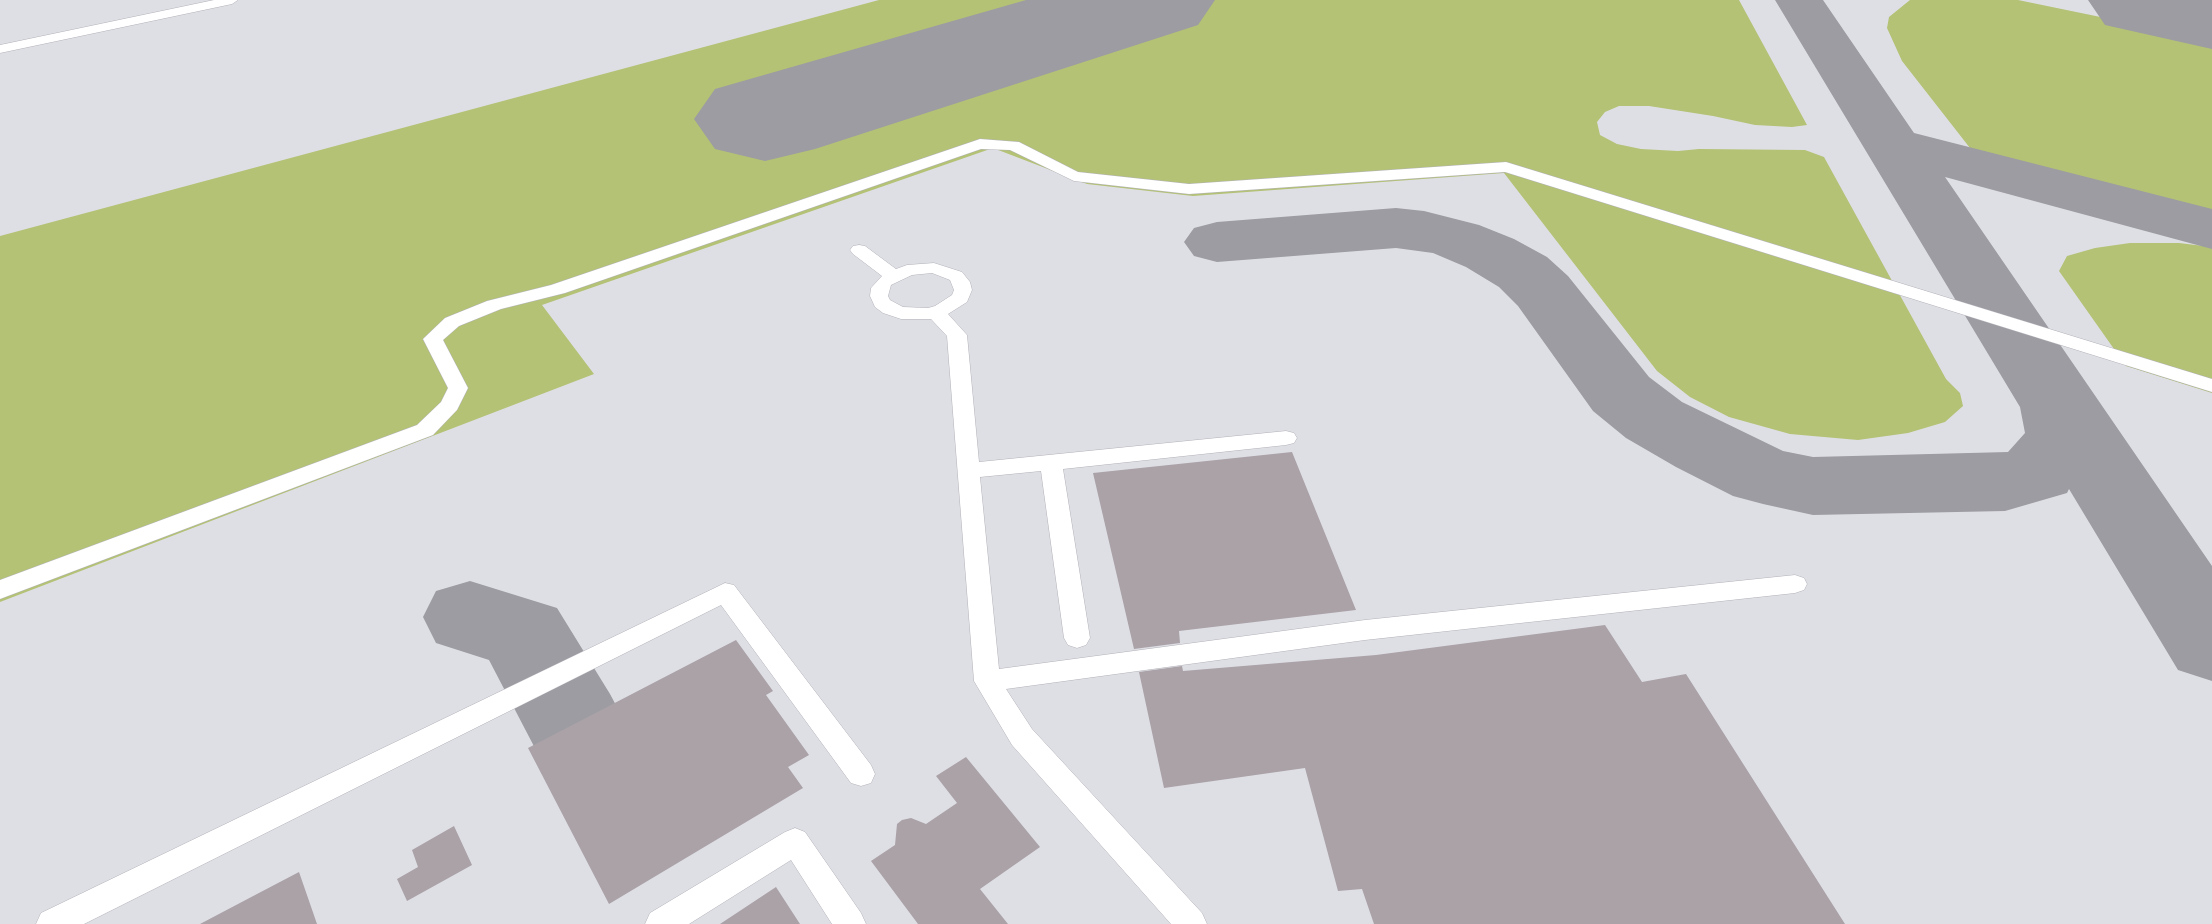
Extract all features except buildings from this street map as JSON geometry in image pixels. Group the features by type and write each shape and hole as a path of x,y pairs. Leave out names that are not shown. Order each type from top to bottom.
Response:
{"lane":[{"path":"0,49 232,0"},
{"path":"0,590 425,430 450,405 458,388 433,339 452,322 494,305 558,289 980,144 1013,145 1074,176 1189,189 1506,167 2212,386"},
{"path":"859,250 881,268 894,275"},
{"path":"920,268 934,268 956,276 961,282 963,290 960,298 952,305 936,312 914,315 901,313 890,309 882,303 879,296 880,288 885,281 894,275 920,268"},
{"path":"936,312 956,335 987,681 1022,736 1191,924"},
{"path":"969,471 1286,438"},
{"path":"1051,463 1077,638"},
{"path":"987,681 1365,630 1795,584"},
{"path":"52,924 725,592 861,774"},
{"path":"661,924 795,841 850,924"}],"green space":[{"path":"879,0 1739,0 1807,125 1792,127 1755,125 1713,116 1649,106 1619,106 1605,112 1597,122 1600,135 1617,144 1641,149 1678,151 1699,149 1805,150 1824,157 1946,379 1960,393 1963,406 1945,422 1908,433 1858,440 1790,434 1729,417 1690,397 1657,371 1504,173 1193,196 1087,184 993,148 542,305 594,374 0,602 0,236"},
{"path":"1910,0 2018,0 2212,40 2212,218 2054,178 1970,148 1902,61 1887,28 1889,17"},
{"path":"2130,243 2179,243 2212,247 2212,393 2126,366 2059,271 2067,256 2095,248"}],"taxiway":[{"path":"1799,0 1892,145"},
{"path":"1892,145 2212,229"},
{"path":"1892,145 2212,643"},
{"path":"1217,242 1396,228 1424,231 1456,239 1490,253 1523,272 1543,291 1621,394 1654,420 1705,448 1763,476 1813,486 2005,482 2037,473 2054,452 2065,433 2059,406"},
{"path":"470,617 523,634 574,724"}],"runway":[{"path":"765,119 1156,0"},
{"path":"2147,0 2212,13"}]}
